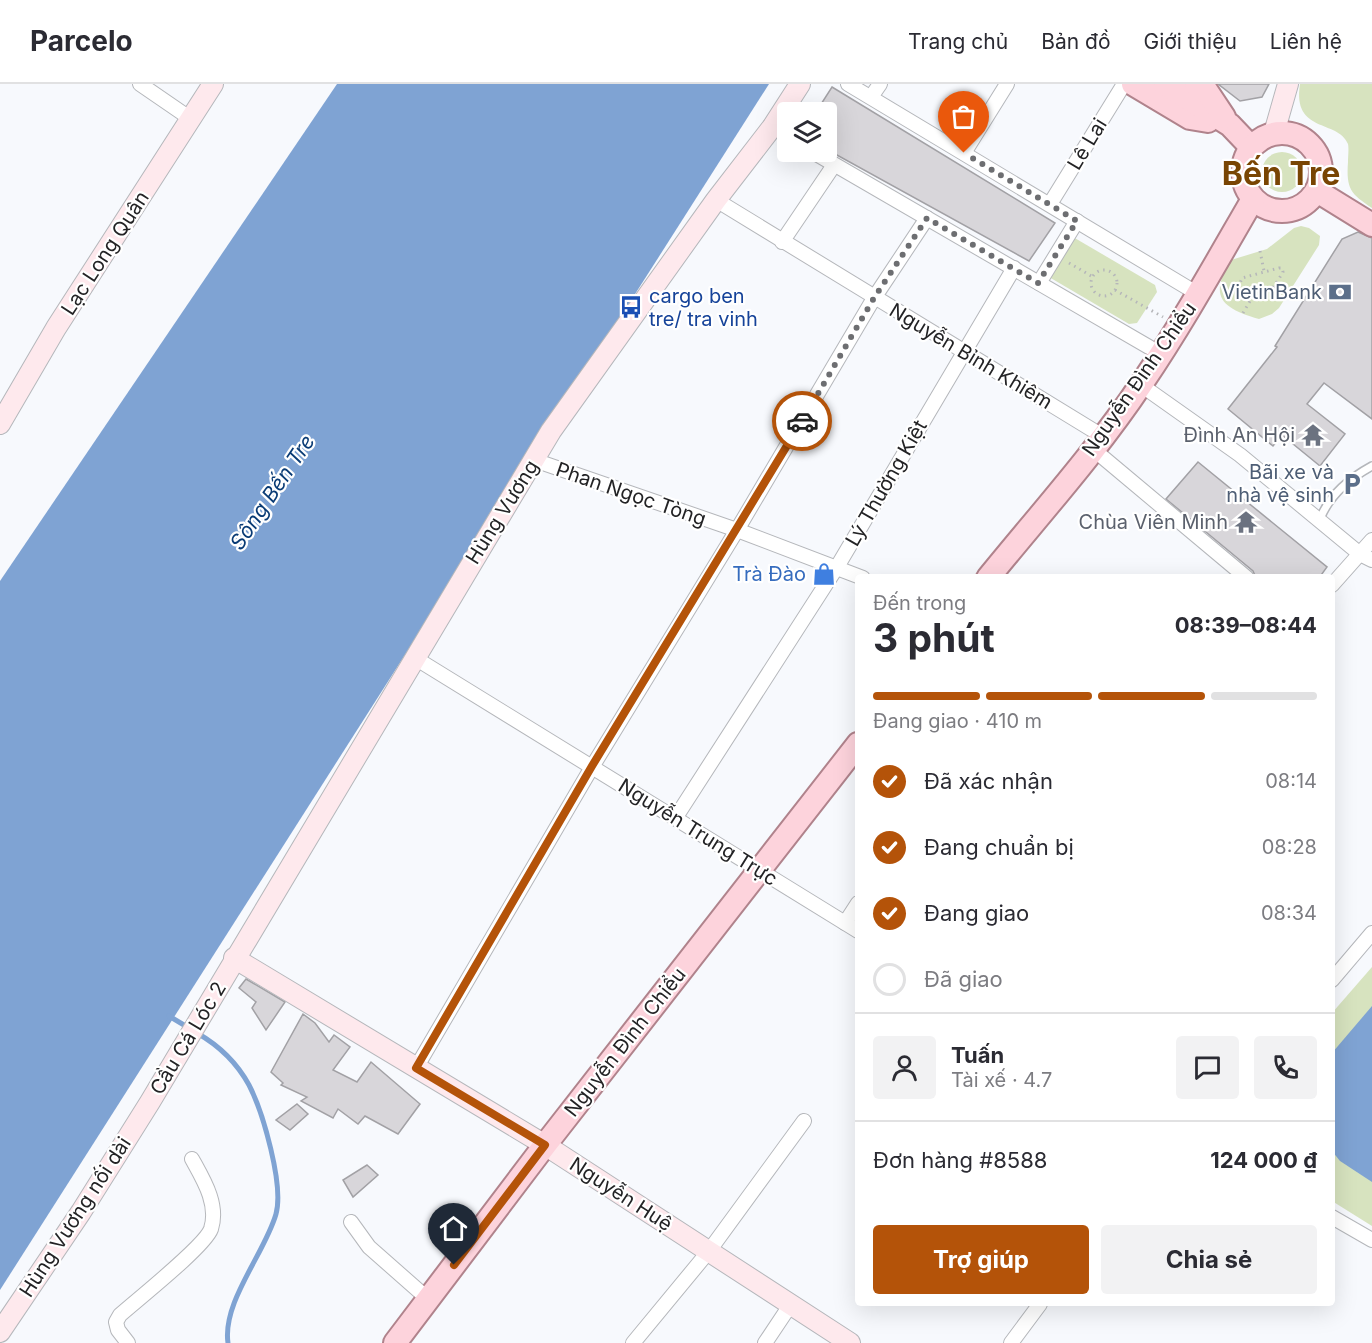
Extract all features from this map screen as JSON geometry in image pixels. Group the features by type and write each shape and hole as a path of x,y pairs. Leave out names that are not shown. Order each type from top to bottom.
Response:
{"main road":[{"path":"1133,84 1190,118 1230,125"},
{"path":"1165,84 1197,94 1251,147"},
{"path":"1274,133 1292,133 1312,146 1321,168 1317,191 1299,208 1286,211 1262,206 1253,199 1247,189 1243,168 1251,147 1259,140 1274,133"},
{"path":"1317,191 1372,225"},
{"name":"Nguyễn Đình Chiểu","path":"991,574 1098,443 1141,385 1198,294 1253,199"},
{"name":"Nguyễn Đình Chiểu","path":"395,1343 545,1145 855,748"}],"street":[{"path":"140,84 191,119"},
{"name":"Lạc Long Quân","path":"0,424 56,328 213,84"},
{"name":"Hùng Vương","path":"792,102 800,84"},
{"path":"848,84 1198,294"},
{"path":"871,98 880,84"},
{"path":"964,153 1007,84"},
{"name":"Lê Lai","path":"1050,204 1124,84"},
{"path":"1274,133 1288,84"},
{"name":"Hùng Vương","path":"230,967 570,402 716,200 777,134"},
{"path":"829,162 1161,354"},
{"path":"782,242 834,165"},
{"name":"Nguyễn Bỉnh Khiêm","path":"716,200 964,351 1098,443 1243,574"},
{"path":"416,1068 592,766 737,530 874,298 927,218"},
{"path":"1038,283 1077,221"},
{"name":"Lý Thường Kiệt","path":"676,817 837,567 1014,268"},
{"path":"1141,385 1240,455 1366,557"},
{"name":"Phan Ngọc Tòng","path":"534,460 737,530 855,575"},
{"path":"1335,583 1366,557 1372,540"},
{"name":"Nguyễn Trung Trực","path":"415,658 855,929"},
{"path":"845,923 855,908"},
{"path":"1335,976 1372,933"},
{"name":"Nguyễn Huệ","path":"230,967 416,1068 545,1145 850,1343"},
{"name":"Cầu Cá Lóc 2","path":"150,1102 230,967"},
{"name":"Hùng Vương nối dài","path":"0,1332 81,1212 150,1102"},
{"path":"633,1343 709,1251 804,1121"},
{"path":"128,1343 118,1330 116,1322 120,1315 196,1246 211,1228 212,1202 204,1180 192,1159"},
{"path":"1335,1219 1372,1240"},
{"path":"351,1222 369,1247 428,1299"},
{"path":"765,1343 791,1304"},
{"path":"1011,1343 1039,1306"}],"lane":[{"path":"1320,519 1326,503 1349,481 1372,466"}],"path":[{"path":"1260,251 1264,271"},
{"path":"1062,259 1093,277"},
{"path":"1279,268 1284,270 1266,296 1261,298 1252,296 1239,286 1240,281 1248,275 1264,271 1279,268"},
{"path":"1100,270 1113,273 1117,281 1115,290 1105,296 1098,294 1092,288 1093,277 1100,270"},
{"path":"1275,285 1288,295"},
{"path":"1115,290 1178,326"},
{"path":"1243,313 1252,296"}],"green space":[{"path":"1300,84 1372,84 1372,208 1359,199 1349,185 1348,144 1343,136 1309,118 1303,111 1299,100"},
{"path":"1282,152 1290,153 1296,158 1301,164 1301,180 1296,186 1290,191 1282,192 1274,191 1268,186 1263,180 1262,172 1263,164 1268,158 1274,153"},
{"path":"1301,226 1309,228 1320,236 1319,245 1279,308 1272,314 1259,319 1228,305 1220,292 1220,283 1231,260 1267,249 1294,228"},
{"path":"1073,237 1155,285 1157,292 1137,323 1129,324 1049,277"},
{"path":"1372,967 1372,1226 1335,1203 1335,1010"}],"water":[{"name":"Sông Bến Tre","path":"337,84 769,84 0,1290 0,581"},
{"path":"1372,1006 1372,1182 1340,1161 1335,1155 1335,1049"}],"building":[{"path":"1218,84 1269,84 1262,97 1240,101"},
{"path":"832,87 1055,223 1029,261 837,155 837,102 822,102"},
{"path":"1358,232 1372,238 1372,419 1324,383 1307,404 1345,434 1320,466 1282,435 1273,446 1228,409 1277,347 1275,346 1342,239"},
{"path":"1198,462 1327,567 1322,574 1254,574 1166,499"},
{"path":"246,979 285,1002 266,1030 252,1008 256,1002 239,988"},
{"path":"303,1014 315,1023 329,1042 334,1035 350,1047 333,1070 357,1082 371,1062 420,1104 398,1134 365,1116 358,1124 338,1109 333,1118 301,1101 307,1097 281,1085 283,1083 271,1072"},
{"path":"297,1104 308,1114 290,1130 276,1120"},
{"path":"367,1165 378,1175 353,1197 343,1180"}],"waterway":[{"path":"169,1016 189,1028"},
{"path":"197,1033 226,1055 249,1085 266,1130 277,1185 276,1214 231,1311 228,1343"}],"way so far":[{"path":"802,421 874,298 927,218 1038,283 1077,221 964,153"}],"place":[{"name":"VietinBank","path":"1340,292"},
{"name":"cargo ben tre/ tra vinh","path":"631,307"},
{"name":"Đình An Hội","path":"1313,435"},
{"name":"Bãi xe và nhà vệ sinh","path":"1352,484"},
{"name":"Chùa Viên Minh","path":"1246,522"},
{"name":"Trà Đào","path":"824,574"}],"district":[{"name":"Bến Tre","path":"1281,173"}],"route":[{"path":"454,1265 545,1145 416,1068 592,766 802,421"}]}
